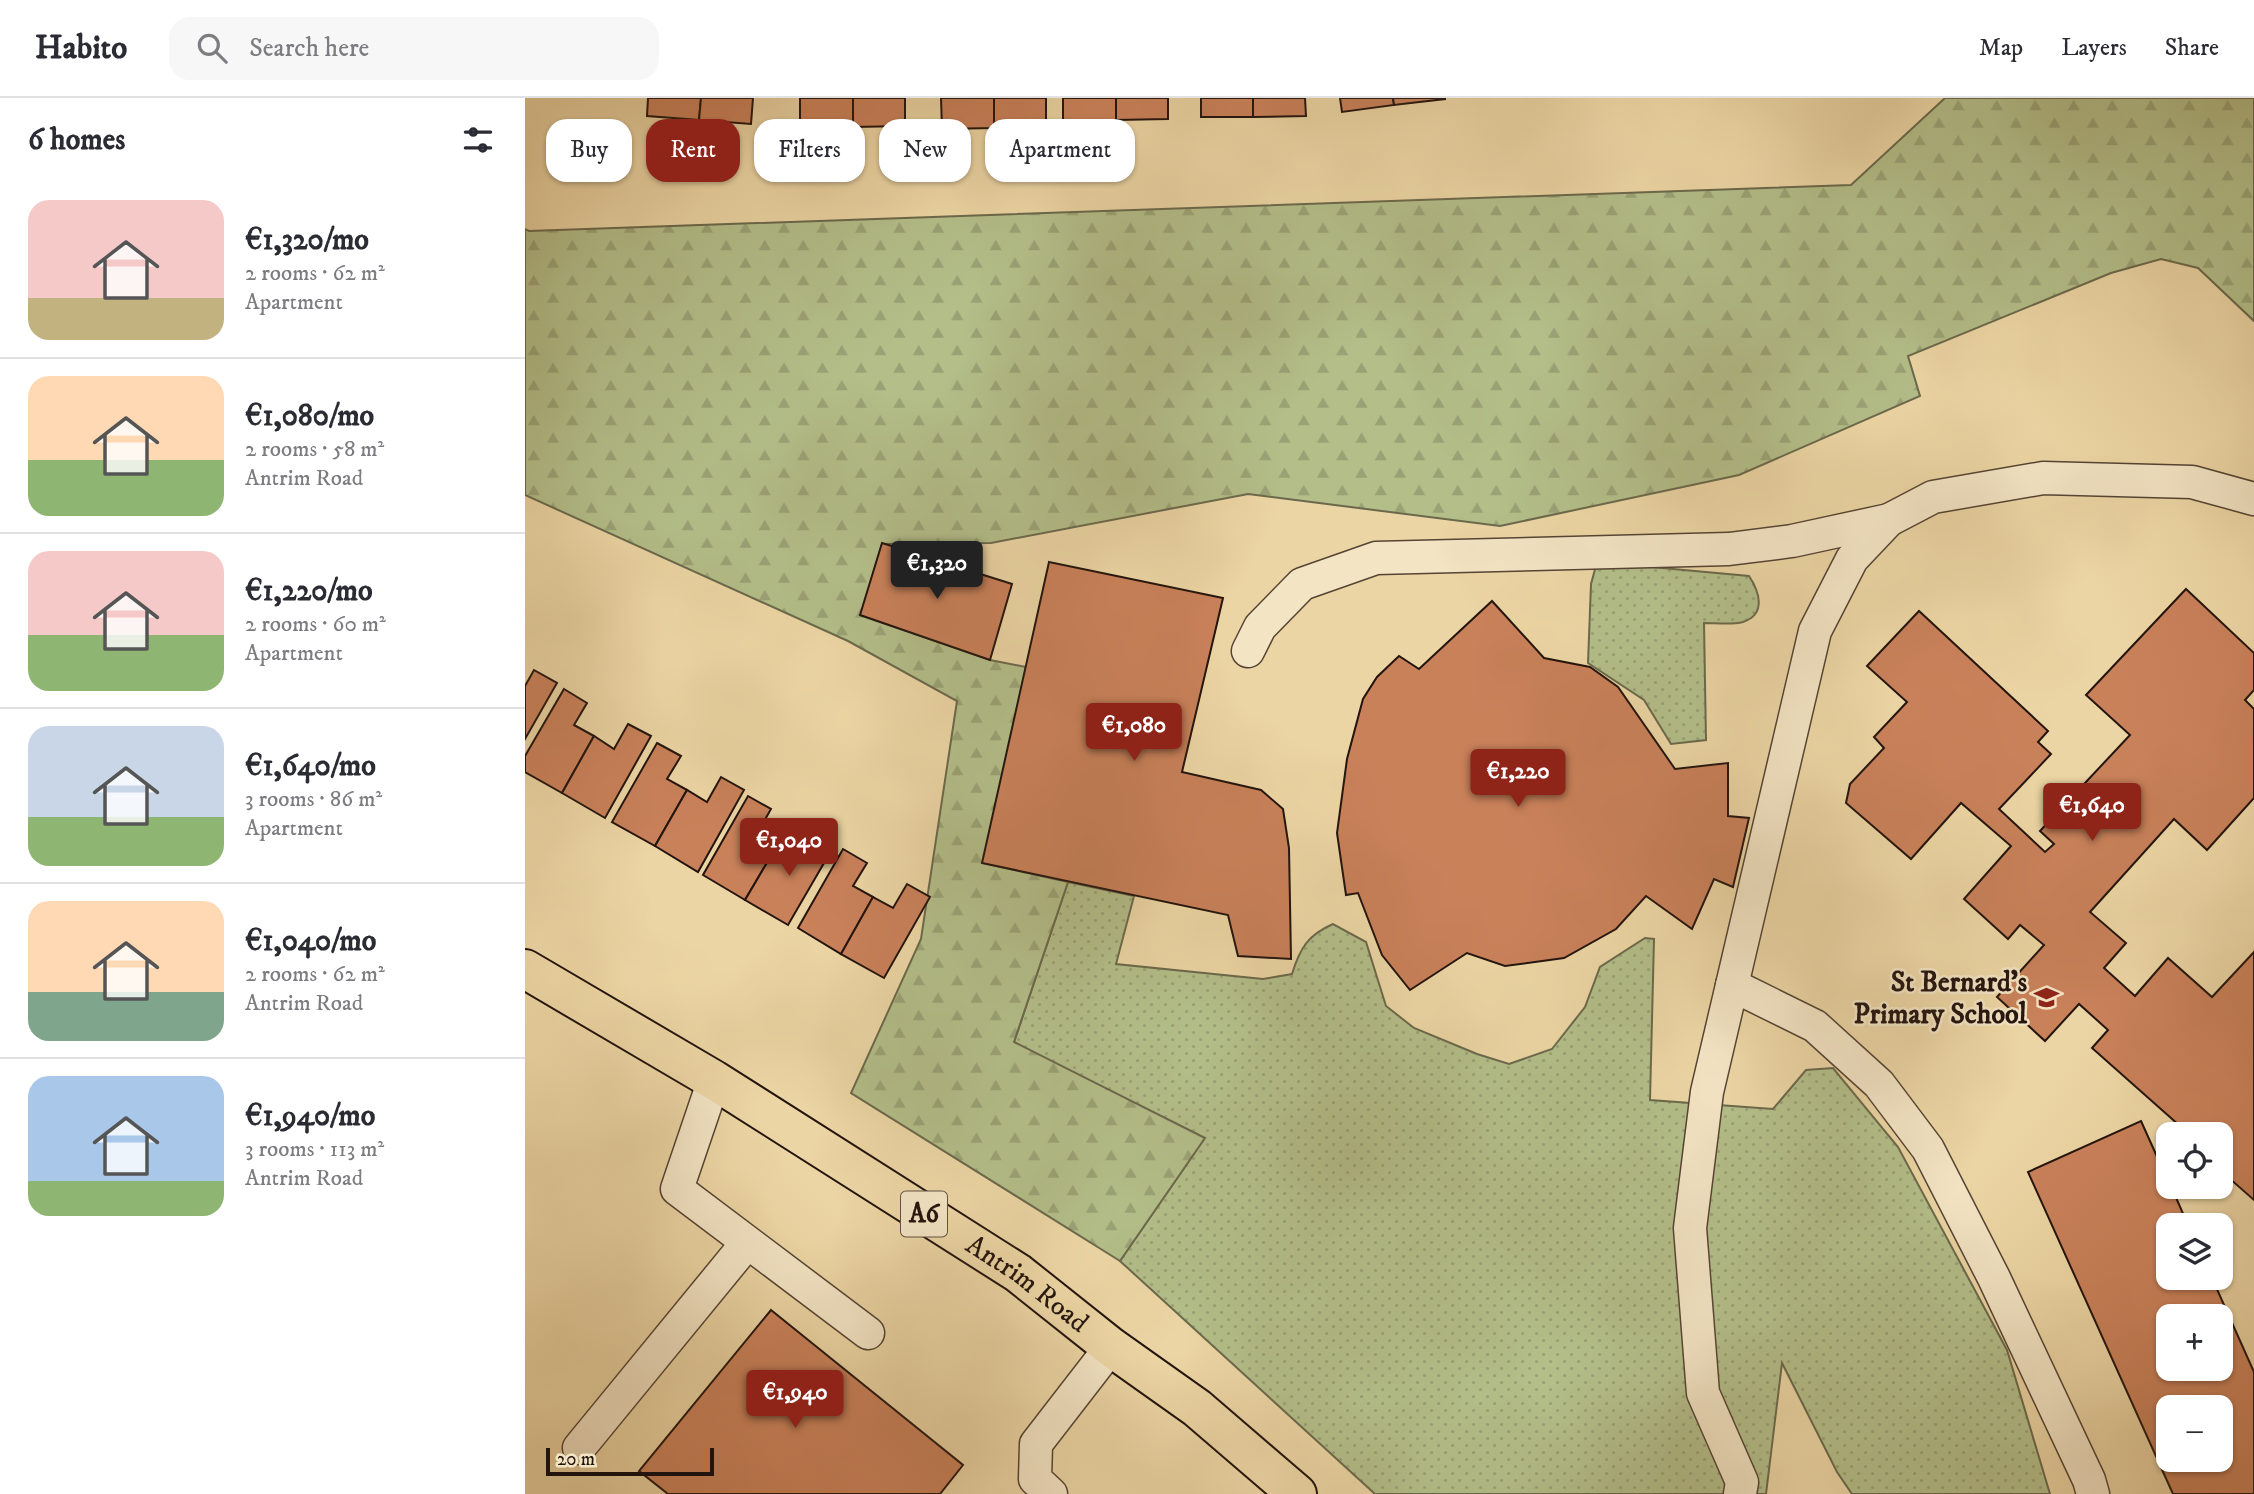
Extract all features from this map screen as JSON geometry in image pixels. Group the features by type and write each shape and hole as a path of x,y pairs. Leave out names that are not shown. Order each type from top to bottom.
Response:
{"main road":[{"name":"Antrim Road","path":"525,969 715,1080 1018,1273 1111,1347 1197,1408 1297,1494"}],"lane":[{"path":"1248,651 1260,627 1302,583 1376,558 1729,549 1792,541 1889,520 1933,497 2043,478 2192,482 2254,499"},
{"path":"1740,1494 1742,1482 1703,1393 1690,1228 1707,1092 1815,631 1852,559 1889,520"},
{"path":"1732,985 1815,1026 1879,1084 1928,1149 1994,1278 2089,1480 2093,1494"},
{"path":"715,1080 677,1189 868,1333"},
{"path":"579,1448 747,1243"},
{"path":"1051,1494 1035,1479 1036,1444 1111,1347"}],"green space":[{"path":"1945,98 2254,98 2254,321 2198,268 2161,259 2111,273 1908,356 1920,396 1739,475 1500,526 1248,494 991,543 882,544 861,615 990,660 1026,667 983,863 1068,882 1014,1042 1205,1138 1120,1261 851,1093 921,939 957,701 848,641 525,495 525,229 529,231 1851,185"},
{"path":"1597,562 1749,576 1758,595 1755,614 1739,623 1704,623 1706,740 1671,744 1644,700 1588,663 1591,584"},
{"path":"1068,882 1134,896 1116,964 1263,979 1292,974 1306,943 1333,924 1366,942 1386,1006 1414,1028 1509,1064 1552,1049 1585,1007 1600,967 1645,938 1654,939 1650,1100 1773,1109 1806,1070 1833,1068 1898,1147 2007,1350 2050,1494 1852,1494 1837,1472 1782,1363 1766,1494 1375,1494 1120,1261 1204,1139 1014,1042"}],"building":[{"path":"648,98 701,98 699,119 647,116"},
{"path":"701,98 753,98 751,124 740,123 740,119 699,119"},
{"path":"800,98 853,98 853,119 800,119"},
{"path":"853,98 905,98 905,119 879,119 879,126 865,127 865,119 853,119"},
{"path":"941,98 994,98 994,119 985,119 985,128 971,128 971,119 942,119"},
{"path":"994,98 1046,98 1046,119 994,119"},
{"path":"1063,98 1116,98 1116,119 1063,119"},
{"path":"1116,98 1168,98 1168,119 1116,119"},
{"path":"1201,98 1253,98 1253,117 1201,117"},
{"path":"1253,98 1305,98 1306,116 1253,117"},
{"path":"1340,98 1393,98 1394,105 1342,112"},
{"path":"1393,98 1445,98 1445,99 1394,105"},
{"path":"882,543 1012,584 990,660 860,615"},
{"path":"1049,562 1223,598 1182,772 1261,790 1283,809 1289,848 1291,959 1238,956 1228,915 982,863"},
{"path":"2186,589 2254,653 2254,690 2245,700 2254,709 2254,798 2207,850 2174,819 2090,912 2126,943 2104,968 2135,996 2168,958 2212,997 2254,952 2254,1200 2233,1182 2233,1122 2175,1122 2092,1048 2108,1030 2079,1004 2045,1041 1997,997 2044,945 2020,925 2008,939 1964,899 2011,846 1961,803 1911,859 1846,803 1850,784 1884,748 1874,737 1907,702 1867,666 1919,611 2048,731 2038,742 2051,754 1999,809 2045,852 2054,844 2040,831 2130,735 2086,695"},
{"path":"1492,601 1544,658 1590,667 1618,687 1675,769 1728,763 1728,816 1749,818 1733,887 1714,879 1692,929 1646,896 1616,929 1564,958 1505,966 1467,953 1410,990 1382,955 1358,893 1346,895 1337,833 1347,759 1363,699 1377,677 1399,656 1419,669"},
{"path":"534,670 557,683 525,739 525,686"},
{"path":"564,689 587,703 574,725 594,736 562,793 525,772 525,756"},
{"path":"628,724 651,736 605,818 562,793 594,736 614,749"},
{"path":"657,743 681,756 667,779 687,790 655,846 612,822"},
{"path":"721,777 744,790 698,872 655,846 687,790 707,802"},
{"path":"748,796 771,809 758,832 778,844 745,900 703,875"},
{"path":"812,831 835,844 788,925 745,900 778,844 798,855"},
{"path":"843,849 867,863 853,886 873,897 841,954 798,928"},
{"path":"907,884 930,897 884,978 841,954 873,897 893,908"},
{"path":"2141,1121 2156,1154 2156,1199 2177,1199 2183,1213 2156,1213 2156,1290 2217,1290 2224,1304 2156,1304 2156,1381 2233,1381 2233,1325 2254,1372 2254,1494 2173,1494 2163,1472 2233,1472 2233,1395 2156,1395 2156,1456 2028,1172"},
{"path":"771,1310 963,1465 940,1494 668,1494 639,1471"}],"place":[{"name":"St Bernard's Primary School","path":"2047,998"}]}
